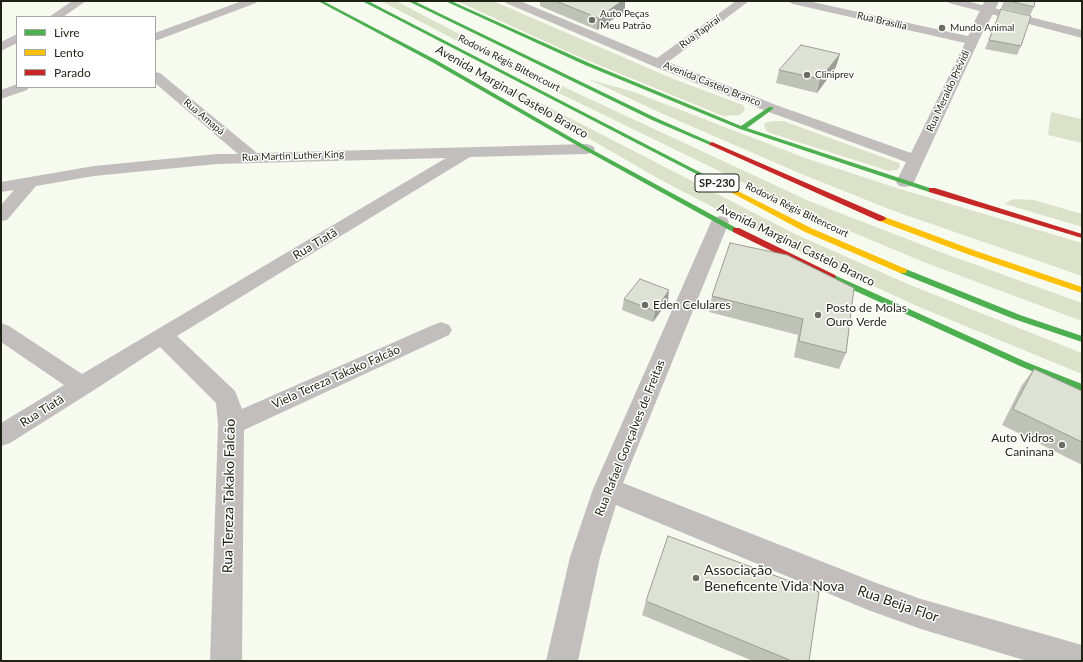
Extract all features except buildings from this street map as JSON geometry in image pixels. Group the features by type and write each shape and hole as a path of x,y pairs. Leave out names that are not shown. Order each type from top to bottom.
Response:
{"main road":[{"name":"Avenida Marginal Castelo Branco","path":"320,1 434,61 587,149 720,222 811,267 904,310 1023,364 1082,388"},
{"name":"Rodovia Régis Bittencourt","path":"410,1 654,118 799,184 882,219 973,253 1082,290"},
{"path":"447,1 587,64 742,128 905,182 1082,236"},
{"name":"Rodovia Régis Bittencourt","path":"360,3 450,44 808,230 904,272 1082,339"},
{"path":"742,128 771,108"}],"street":[{"path":"156,37 252,1"},
{"name":"Avenida Castelo Branco","path":"510,1 658,63 771,108 916,160"},
{"name":"Rua Tapiraí","path":"658,63 743,1"},
{"name":"Rua Brasília","path":"793,1 972,41"},
{"path":"952,1 1082,34"},
{"name":"Rua Meraldo Prévidi","path":"905,182 992,1"},
{"path":"57,16 78,7"},
{"path":"1,47 16,39"},
{"name":"Rua Amapá","path":"156,77 252,157"},
{"path":"1,95 19,88"},
{"name":"Rua Martin Luther King","path":"1,187 31,181 123,168 252,157 587,149"},
{"name":"Rua Tiatã","path":"1,436 83,386 162,335 468,151"},
{"path":"1,216 31,181"},
{"name":"Rua Rafael Gonçalves de Freitas","path":"562,661 585,557 607,488 720,222"},
{"name":"Viela Tereza Takako Falcão","path":"231,424 442,330"},
{"path":"1,331 83,386"},
{"name":"Rua Tereza Takako Falcão","path":"162,335 226,398 229,406 231,424 226,661"},
{"name":"Rua Beija Flor","path":"607,488 879,600 921,614 1082,661"}],"green space":[{"path":"381,1 396,1 536,74 809,201 943,253 1082,303 1082,321 931,265 799,210 528,78"},
{"path":"457,1 493,1 671,78 743,105 745,110 740,115 723,116 577,56"},
{"path":"469,69 525,95 795,234 910,285 1082,353 1082,374 919,307 785,245 659,179"},
{"path":"588,79 634,92 805,158 900,189 1082,243 1082,276 894,211 799,173 663,114"},
{"path":"1051,112 1082,119 1082,143 1048,135"},
{"path":"783,121 899,163 900,167 897,170 889,171 770,133 764,126 765,123"},
{"path":"1015,199 1034,200 1082,214 1082,227 1005,204"}],"traffic: fast":[{"path":"320,1 434,61 587,149 736,230"},
{"path":"364,1 708,178"},
{"path":"410,1 654,119 712,144"},
{"path":"447,1 587,64 742,128 932,190"},
{"path":"742,128 771,108"},
{"path":"903,271 1017,317 1082,339"},
{"path":"832,277 1023,364 1082,388"}],"traffic: slow":[{"path":"708,178 808,230 903,271"},
{"path":"882,219 973,253 1082,290"}],"traffic: jam":[{"path":"712,144 882,219"},
{"path":"932,190 1082,236"},
{"path":"736,230 832,277"}],"place":[{"name":"Auto Peças Meu Patrão","path":"592,20"},
{"name":"Mundo Animal","path":"942,28"},
{"name":"Cliniprev","path":"807,75"},
{"name":"Eden Celulares","path":"645,305"},
{"name":"Posto de Molas Ouro Verde","path":"818,315"},
{"name":"Auto Vidros Caninana","path":"1062,445"},
{"name":"Associação Beneficente Vida Nova","path":"696,578"}]}
